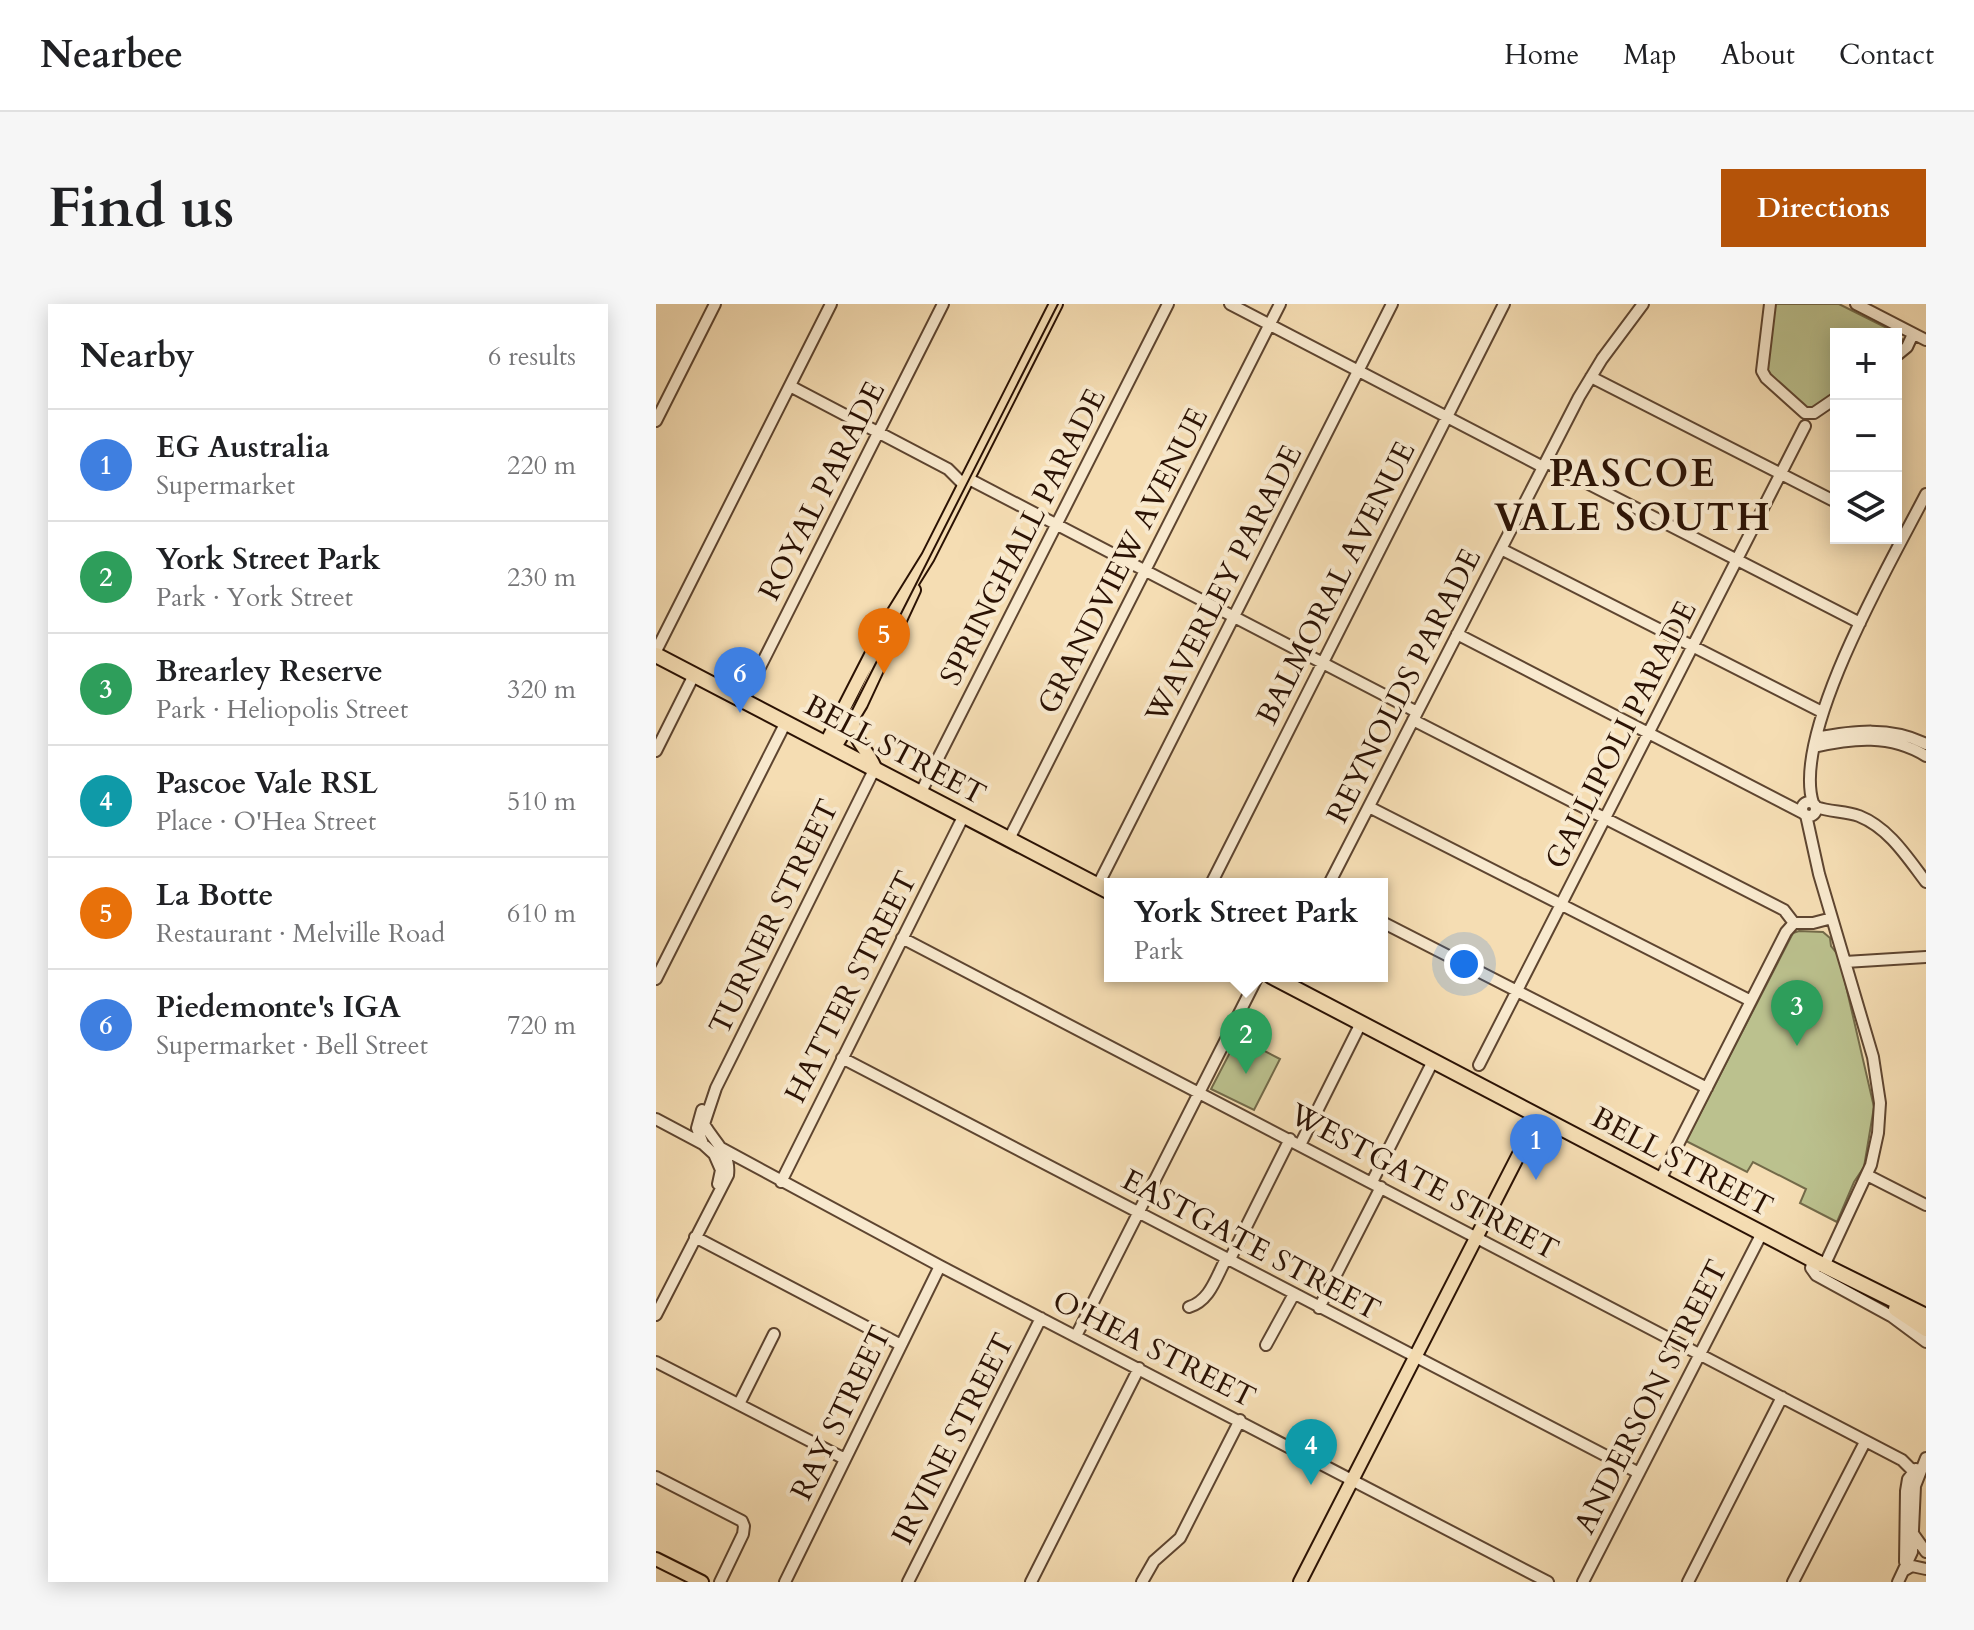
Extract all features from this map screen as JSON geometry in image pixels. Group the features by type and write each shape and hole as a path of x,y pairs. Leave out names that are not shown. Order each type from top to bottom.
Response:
{"highway":[{"name":"BELL STREET","path":"656,653 1104,888"},
{"name":"BELL STREET","path":"1286,982 1538,1117 1926,1316"},
{"name":"BELL STREET","path":"1874,1291 1926,1329"}],"main road":[{"path":"831,745 855,716 899,627 928,557 1056,304"},
{"path":"831,745 889,620 928,557"},
{"path":"855,716 855,736 875,768"},
{"path":"1300,1582 1538,1117"},
{"path":"656,1559 702,1582"}],"street":[{"path":"656,421 715,304"},
{"path":"656,653 831,304"},
{"name":"ROYAL PARADE","path":"743,701 943,304"},
{"name":"SPRINGHALL PARADE","path":"921,792 1168,304"},
{"path":"1230,304 1447,417 1860,623"},
{"name":"GRANDVIEW AVENUE","path":"1009,839 1280,304"},
{"name":"WAVERLEY PARADE","path":"1109,878 1234,617 1392,304"},
{"name":"BALMORAL AVENUE","path":"1214,878 1504,304"},
{"name":"REYNOLDS PARADE","path":"1332,878 1591,377 1643,304"},
{"path":"1770,304 1762,371 1766,378 1799,409 1809,413 1818,411 1833,400"},
{"path":"1856,304 1926,340"},
{"path":"1902,351 1913,334"},
{"path":"1591,377 1830,499"},
{"path":"790,386 1323,663 1605,819 1784,910 1794,923"},
{"name":"GALLIPOLI PARADE","path":"1479,1065 1805,426"},
{"path":"1902,532 1926,494"},
{"path":"1819,1263 1867,1175 1878,1133 1879,1086 1815,859 1809,790 1822,712 1896,544"},
{"path":"1501,549 1822,712"},
{"path":"1457,634 1786,802 1809,809 1851,814 1876,825 1895,842 1926,882"},
{"path":"656,751 694,675"},
{"path":"656,979 786,722"},
{"path":"1815,743 1874,731 1909,737 1926,744"},
{"path":"1815,743 1863,739 1897,743 1926,756"},
{"name":"TURNER STREET","path":"710,1134 704,1119 716,1088 875,768"},
{"path":"1369,807 1751,1001"},
{"name":"HATTER STREET","path":"781,1182 964,815"},
{"path":"1660,1180 1786,932 1794,923 1813,923 1832,918"},
{"path":"1388,925 1707,1088"},
{"name":"WESTGATE STREET","path":"902,938 1902,1460 1916,1474"},
{"path":"1845,962 1926,957"},
{"path":"1076,1336 1255,982"},
{"path":"1189,1307 1200,1304 1206,1298 1361,1023"},
{"name":"EASTGATE STREET","path":"842,1058 1639,1473"},
{"path":"1319,1308 1433,1061"},
{"name":"TURNER STREET","path":"697,1128 705,1103 716,1088"},
{"path":"656,1118 710,1134 721,1175 711,1205"},
{"path":"656,1118 717,1151"},
{"path":"697,1128 703,1144"},
{"name":"O'HEA STREET","path":"717,1151 772,1173 781,1182"},
{"name":"O'HEA STREET","path":"717,1151 722,1163 744,1166 781,1182 1548,1582"},
{"path":"656,1315 726,1180 729,1164"},
{"path":"1867,1175 1926,1205"},
{"name":"ANDERSON STREET","path":"1583,1582 1762,1233"},
{"path":"695,1237 901,1345"},
{"name":"BELL STREET","path":"1819,1263 1811,1268 1816,1275 1891,1316 1926,1342"},
{"name":"RAY STREET","path":"785,1582 940,1266"},
{"path":"1266,1345 1294,1294"},
{"name":"IRVINE STREET","path":"908,1582 1041,1318"},
{"path":"739,1404 774,1334"},
{"path":"656,1362 845,1459"},
{"path":"1031,1582 1139,1368"},
{"path":"1688,1582 1782,1397"},
{"path":"1142,1582 1154,1561 1180,1538 1240,1420"},
{"path":"1793,1582 1865,1442"},
{"path":"1900,1579 1906,1554 1908,1479 1916,1474 1926,1458"},
{"path":"1900,1579 1911,1558 1916,1474"},
{"path":"656,1477 736,1517 744,1526 720,1582"},
{"path":"1914,1535 1926,1552"},
{"path":"1900,1579 1912,1566 1926,1569"}],"green space":[{"path":"1773,304 1839,304 1887,328 1830,328 1830,398 1814,409 1807,409 1770,377 1765,365"},
{"path":"1823,932 1830,938 1831,946 1839,956 1874,1107 1864,1167 1837,1222 1800,1203 1806,1189 1753,1162 1747,1172 1686,1141 1793,933"},
{"path":"1238,1037 1280,1059 1254,1110 1211,1089"}],"tram line":[{"path":"842,730 1058,304"}],"place":[{"name":"La Botte","path":"884,674"},
{"name":"Piedemonte's IGA","path":"740,713"},
{"name":"Brearley Reserve","path":"1797,1046"},
{"name":"York Street Park","path":"1246,1074"},
{"name":"EG Australia","path":"1536,1180"},
{"name":"Pascoe Vale RSL","path":"1311,1485"}],"district":[{"name":"PASCOE VALE SOUTH","path":"1633,496"}]}
